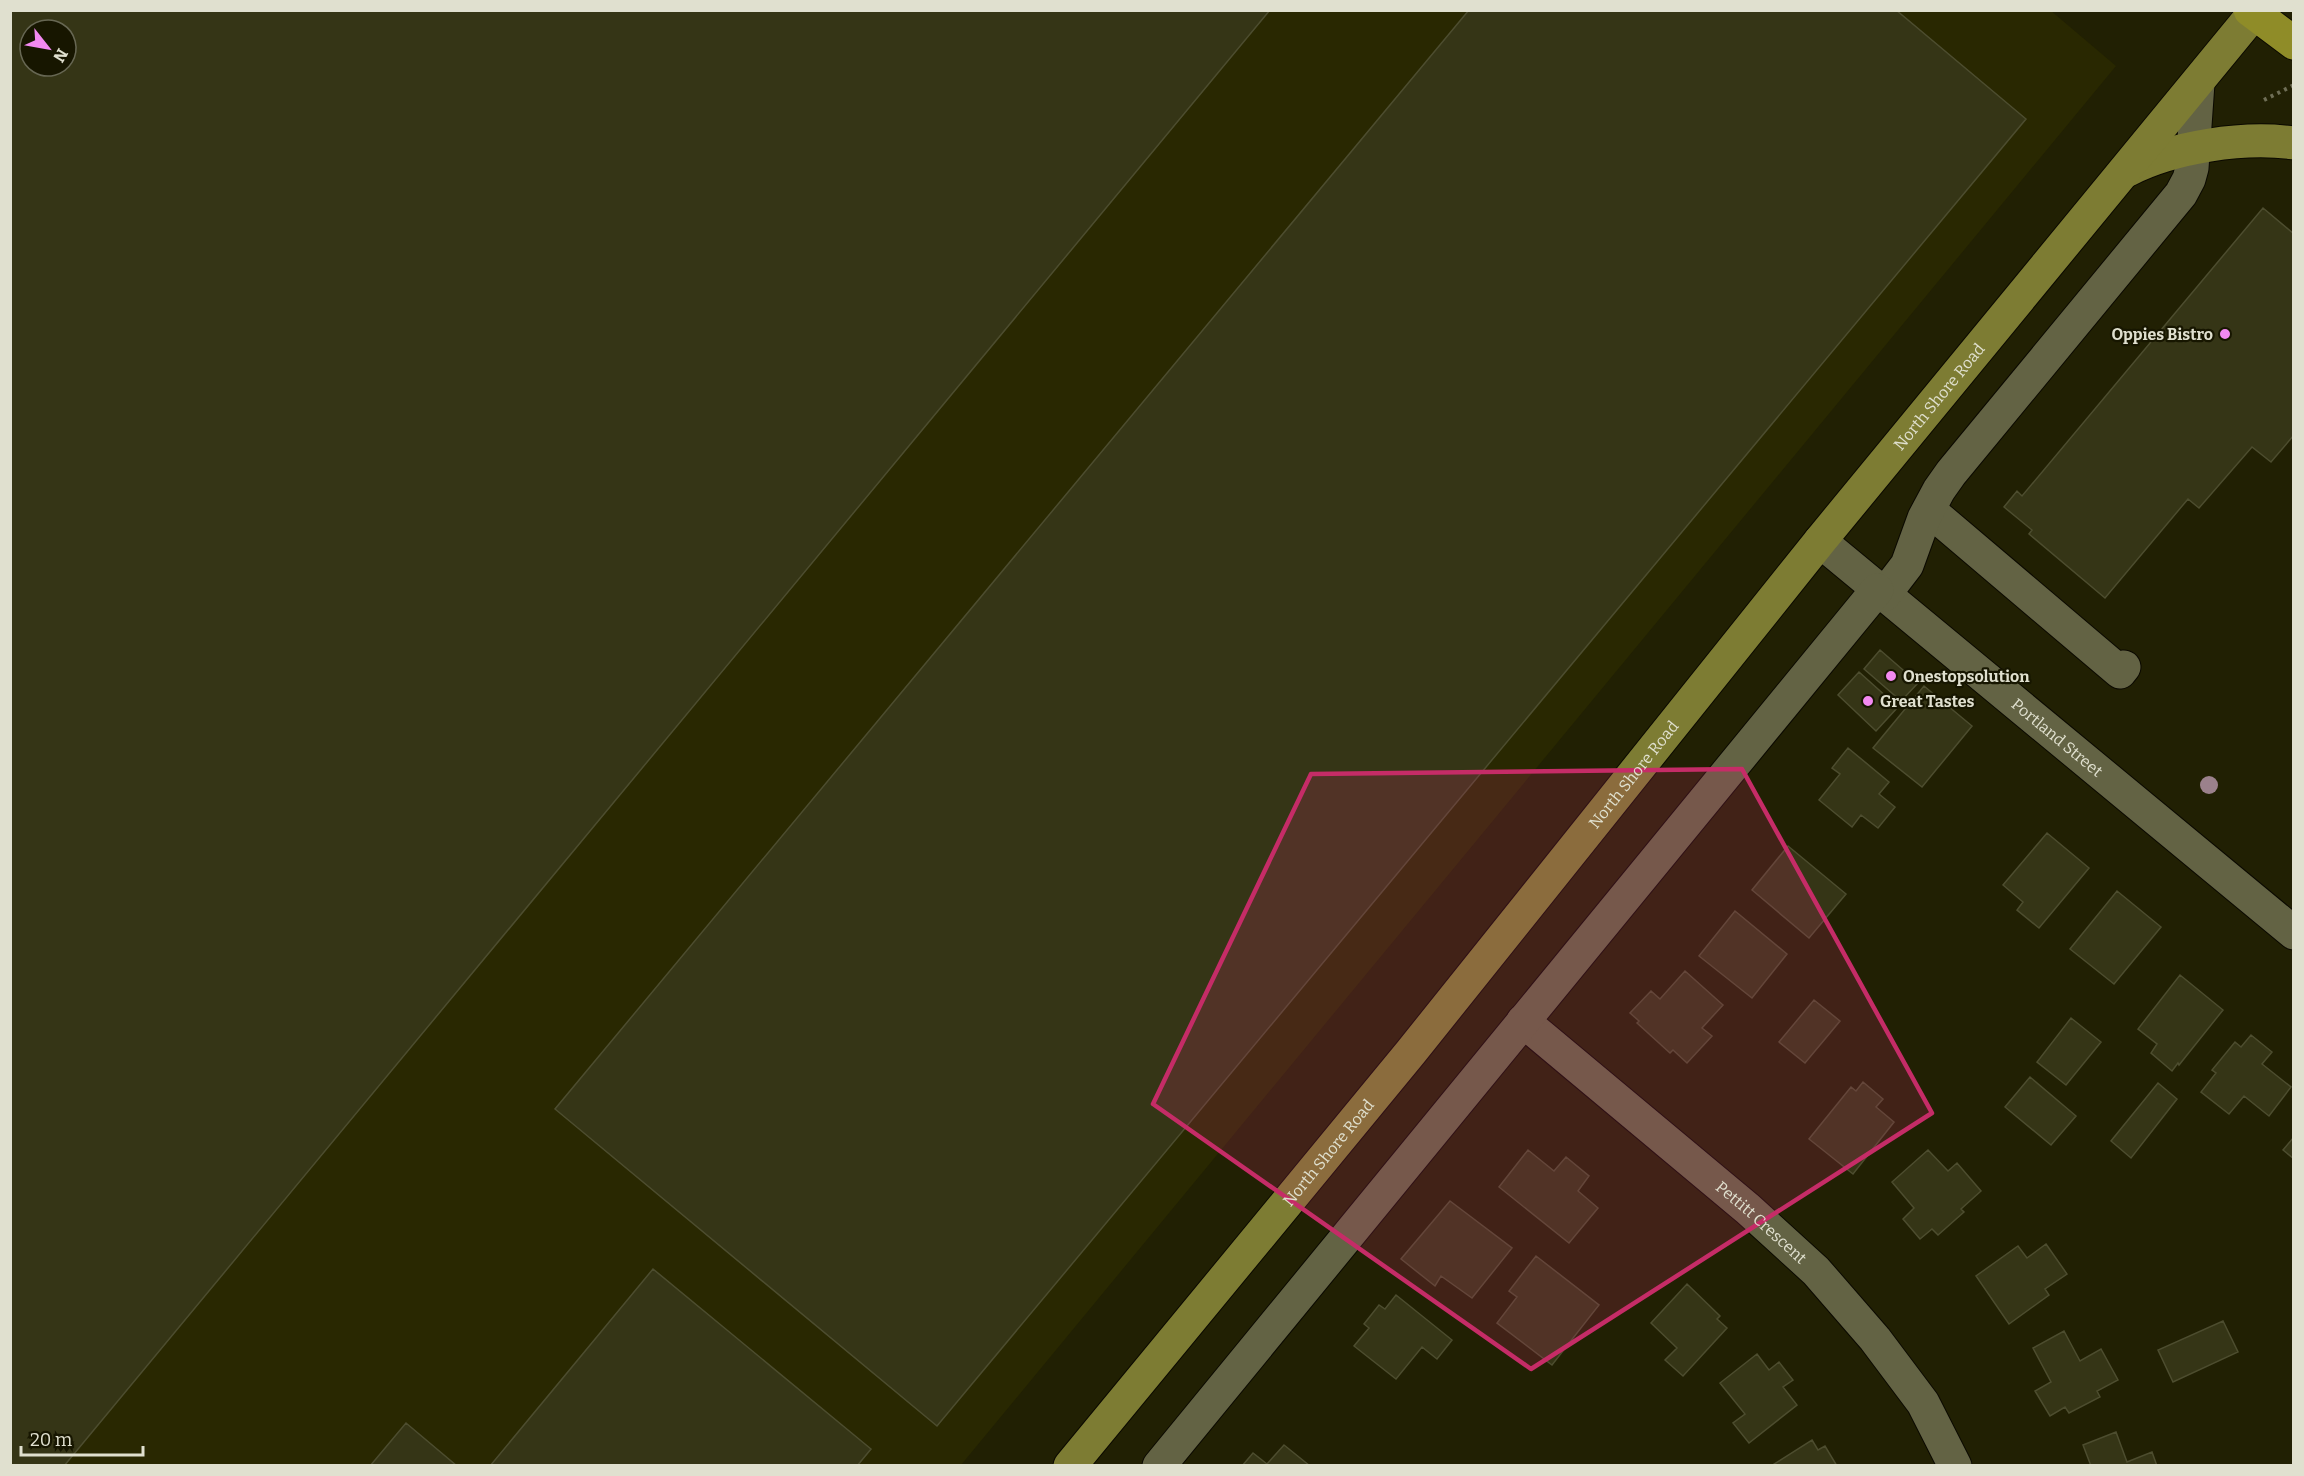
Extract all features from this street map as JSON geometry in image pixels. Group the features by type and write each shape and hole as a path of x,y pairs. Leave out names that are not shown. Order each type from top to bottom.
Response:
{"highway":[{"path":"2253,11 2294,43"}],"main road":[{"name":"North Shore Road","path":"1070,1466 1411,1052 1820,541 2198,83 2253,11"},
{"path":"2124,172 2164,155 2194,148 2254,143 2294,144"}],"street":[{"path":"1159,1466 1523,1021 1881,593 1907,565 1929,510 1951,472 2181,194 2189,178 2194,148 2198,83"},
{"path":"1929,510 2120,672 2124,667"},
{"name":"Portland Street","path":"1820,541 2294,933"},
{"name":"Pettitt Crescent","path":"1523,1021 1748,1209 1816,1271 1875,1339 1923,1403 1955,1466"}],"path":[{"path":"2264,100 2294,85"}],"highlighted area":[{"path":"1742,769 1932,1113 1531,1369 1153,1104 1311,774"}],"shaded area":[{"path":"2050,10 2116,66 961,1465 11,1466 10,11"}],"building":[{"path":"10,10 1270,10 64,1466 10,1466"},
{"path":"1469,10 1896,10 2026,119 937,1426 555,1109"},
{"name":"Oppies Bistro","path":"2263,208 2294,234 2294,435 2271,462 2252,447 2199,508 2188,499 2105,598 2029,534 2032,530 2004,507 2017,491 2022,496"},
{"name":"Onestopsolution","path":"1880,650 1918,683 1901,701 1864,669"},
{"name":"Great Tastes","path":"1859,672 1898,707 1876,731 1838,695"},
{"path":"1924,686 1972,726 1922,787 1873,748"},
{"path":"1848,748 1889,782 1879,794 1895,807 1878,828 1861,815 1852,827 1819,800 1840,774 1832,768"},
{"path":"2047,833 2089,868 2039,928 2017,910 2023,902 2003,885"},
{"path":"1788,846 1846,894 1809,938 1752,890"},
{"path":"2117,891 2161,927 2114,984 2070,949"},
{"path":"1735,911 1787,954 1752,998 1699,956"},
{"path":"1685,971 1723,1005 1702,1028 1712,1036 1687,1063 1673,1050 1670,1053 1637,1023 1639,1021 1630,1013 1651,991 1660,999"},
{"path":"2180,975 2223,1010 2172,1071 2151,1053 2157,1044 2138,1029"},
{"path":"1814,1000 1840,1021 1805,1063 1779,1042"},
{"path":"2071,1018 2101,1042 2066,1085 2037,1062"},
{"path":"2251,1035 2272,1052 2262,1064 2291,1087 2269,1116 2244,1096 2229,1114 2201,1092 2216,1073 2212,1070 2235,1042 2241,1047"},
{"path":"2030,1077 2076,1116 2051,1145 2005,1107"},
{"path":"1863,1082 1883,1099 1876,1107 1894,1122 1853,1174 1809,1139 1851,1087 1856,1091"},
{"path":"2158,1083 2177,1099 2131,1158 2111,1141"},
{"path":"2294,1137 2294,1159 2283,1150"},
{"path":"1528,1150 1554,1171 1566,1157 1589,1176 1578,1191 1598,1208 1569,1243 1499,1187"},
{"path":"1928,1150 1948,1171 1957,1163 1981,1191 1961,1209 1964,1212 1938,1235 1932,1229 1920,1239 1903,1219 1914,1208 1892,1182"},
{"path":"1450,1201 1512,1248 1472,1298 1441,1276 1435,1286 1401,1259"},
{"path":"2046,1244 2067,1274 2045,1289 2049,1295 2009,1324 1976,1276 2018,1246 2027,1258"},
{"path":"1536,1256 1599,1305 1552,1365 1497,1323 1517,1297 1509,1291"},
{"path":"653,1269 871,1449 857,1466 490,1466"},
{"path":"1687,1284 1720,1316 1717,1319 1727,1328 1683,1376 1665,1360 1677,1348 1651,1323"},
{"path":"1396,1295 1452,1340 1437,1359 1422,1347 1396,1379 1354,1346 1369,1328 1364,1324 1379,1305 1385,1309"},
{"path":"2223,1321 2238,1352 2173,1382 2158,1350"},
{"path":"2064,1331 2080,1361 2101,1349 2118,1380 2097,1391 2100,1397 2069,1413 2065,1407 2050,1416 2035,1391 2051,1382 2033,1348"},
{"path":"1757,1354 1769,1370 1779,1362 1793,1380 1783,1387 1797,1405 1749,1443 1733,1423 1745,1414 1720,1383"},
{"path":"406,1423 457,1466 370,1466"},
{"path":"2116,1432 2127,1462 2152,1452 2157,1466 2091,1466 2083,1445"},
{"path":"1812,1440 1818,1450 1825,1446 1837,1466 1771,1466"},
{"path":"1284,1445 1310,1466 1242,1466 1253,1453 1267,1464"}],"place":[{"name":"Oppies Bistro","path":"2225,334"},
{"name":"Onestopsolution","path":"1891,676"},
{"name":"Great Tastes","path":"1868,701"}]}
